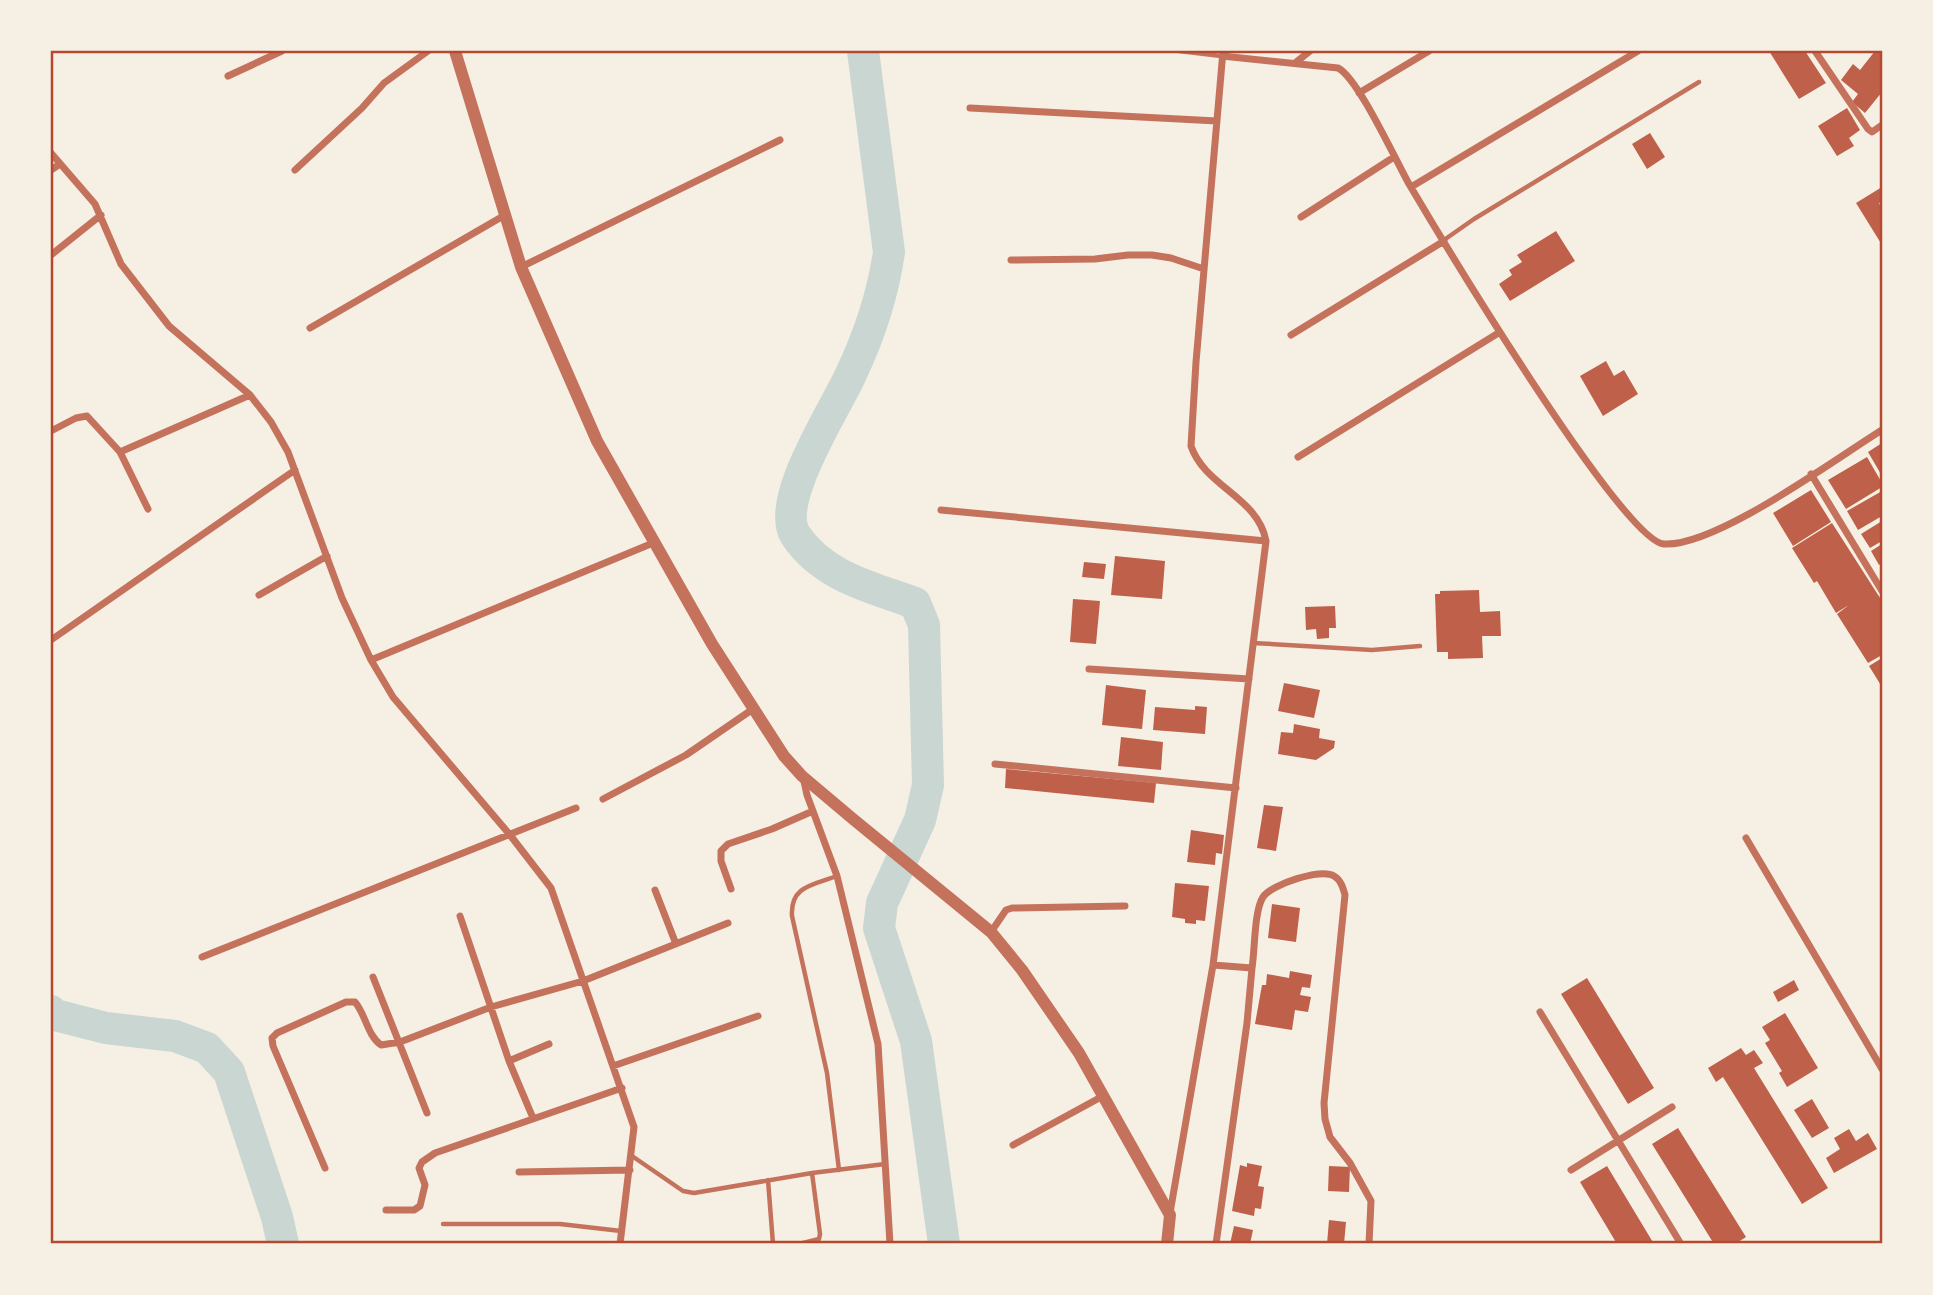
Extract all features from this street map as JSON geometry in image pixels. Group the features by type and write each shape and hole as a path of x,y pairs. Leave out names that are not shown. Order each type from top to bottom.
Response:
{"street":[{"path":"228,76 282,51"},
{"path":"295,170 362,108 384,83 428,51"},
{"path":"455,51 521,267 597,441 653,543 753,709 784,757 802,776 991,932 1030,981 1079,1054 1170,1215"},
{"path":"1295,63 1310,51"},
{"path":"1359,93 1429,51"},
{"path":"1411,187 1638,51"},
{"path":"1815,51 1868,129 1872,132 1882,125"},
{"path":"1167,1244 1213,965 1266,541 1264,530 1253,511 1202,468 1191,446 1222,53 1344,71 1500,332 1617,503 1652,540 1661,544 1697,538 1739,520 1882,430"},
{"path":"970,108 1217,121"},
{"path":"521,267 780,140"},
{"path":"51,153 95,204 121,264 169,326 250,395 271,422 295,470 342,598 371,660 393,697 510,835 551,888 634,1127 620,1244"},
{"path":"1301,217 1394,156"},
{"path":"51,170 60,164"},
{"path":"51,255 101,215"},
{"path":"310,328 505,215"},
{"path":"1291,335 1444,241"},
{"path":"1011,260 1095,260 1152,255 1204,269"},
{"path":"1298,457 1500,332"},
{"path":"120,452 250,395"},
{"path":"51,431 76,418 87,416 120,452 148,509"},
{"path":"51,640 295,470"},
{"path":"1811,474 1882,591"},
{"path":"941,510 1266,541"},
{"path":"371,660 653,543"},
{"path":"259,595 327,556"},
{"path":"1089,669 1249,679"},
{"path":"603,799 686,755 753,709"},
{"path":"995,764 1236,788"},
{"path":"802,776 837,876 878,1044 890,1244"},
{"path":"202,957 576,808"},
{"path":"731,889 721,861 721,851 728,844 813,811"},
{"path":"1746,838 1882,1069"},
{"path":"1216,1244 1247,1023 1260,904 1266,893 1276,886 1312,874 1326,873 1338,879 1345,895 1324,1103 1325,1119 1330,1137 1350,1163 1371,1201 1369,1244"},
{"path":"655,890 676,944"},
{"path":"991,932 1006,910 1012,908 1125,906"},
{"path":"460,916 509,1060 533,1118"},
{"path":"326,1168 273,1046 272,1038 277,1033 346,1002 355,1002 361,1009 374,1040 381,1045 400,1042 491,1007 583,981 728,923"},
{"path":"1213,965 1252,968"},
{"path":"373,977 427,1113"},
{"path":"1540,1012 1681,1244"},
{"path":"613,1066 758,1016"},
{"path":"509,1060 549,1044"},
{"path":"386,1210 414,1210 420,1206 425,1185 419,1168 422,1162 435,1153 622,1088"},
{"path":"1013,1145 1103,1096"},
{"path":"1571,1170 1672,1107"},
{"path":"519,1172 630,1170"}],"lane":[{"path":"1179,51 1222,53"},
{"path":"1444,241 1475,219 1699,82"},
{"path":"1252,643 1372,650 1420,646"},
{"path":"837,876 796,893 791,902 827,1073 839,1170"},
{"path":"632,1156 683,1191 694,1193 812,1173 886,1164"},
{"path":"799,1244 813,1242 819,1239 820,1234 812,1173"},
{"path":"768,1180 773,1244"},
{"path":"443,1224 560,1224 622,1231"}],"building":[{"path":"1769,51 1805,51 1826,83 1799,99"},
{"path":"1875,51 1882,52 1882,92 1865,113 1852,102 1858,94 1841,80 1853,64 1860,70"},
{"path":"1847,108 1860,130 1849,138 1854,146 1837,156 1818,126"},
{"path":"1650,133 1665,157 1647,169 1632,144"},
{"path":"1882,187 1882,202 1879,203 1882,209 1882,245 1856,203"},
{"path":"1556,231 1575,261 1510,301 1499,284 1512,275 1509,270 1522,262 1517,255"},
{"path":"1606,361 1614,376 1624,370 1638,394 1603,416 1580,376"},
{"path":"1882,443 1882,476 1868,452"},
{"path":"1867,457 1882,487 1846,509 1828,480"},
{"path":"1811,490 1831,522 1793,546 1773,513"},
{"path":"1882,491 1882,516 1858,530 1847,511"},
{"path":"1882,521 1882,541 1870,548 1861,534"},
{"path":"1832,523 1882,601 1882,655 1868,663 1837,614 1849,605 1836,613 1817,581 1814,583 1792,548"},
{"path":"1882,544 1882,563 1879,565 1871,551"},
{"path":"1115,556 1165,561 1162,599 1111,595"},
{"path":"1084,562 1106,564 1104,579 1082,577"},
{"path":"1479,590 1480,612 1500,611 1501,636 1482,636 1483,658 1448,659 1448,652 1437,652 1435,594 1440,594 1440,591"},
{"path":"1073,599 1100,601 1096,644 1070,642"},
{"path":"1335,606 1336,628 1329,628 1329,638 1317,639 1316,629 1306,630 1305,607"},
{"path":"1882,658 1882,687 1869,666"},
{"path":"1284,683 1320,690 1314,718 1278,711"},
{"path":"1106,685 1146,690 1142,729 1102,725"},
{"path":"1195,706 1207,707 1205,734 1153,730 1155,707 1195,710"},
{"path":"1294,724 1320,729 1319,738 1335,741 1334,748 1316,760 1278,754 1281,732 1293,733"},
{"path":"1121,737 1163,742 1161,770 1118,766"},
{"path":"1006,769 1156,783 1154,803 1005,788"},
{"path":"1264,805 1283,807 1276,851 1257,848"},
{"path":"1191,830 1224,835 1222,854 1216,853 1215,865 1187,862"},
{"path":"1175,883 1209,886 1205,921 1185,923 1185,919 1172,917"},
{"path":"1272,904 1300,908 1296,942 1268,938"},
{"path":"1290,971 1312,975 1310,988 1302,987 1300,995 1311,997 1308,1012 1295,1010 1292,1030 1255,1024 1262,985 1266,985 1267,974 1289,978"},
{"path":"1587,978 1654,1088 1628,1104 1561,994"},
{"path":"1794,980 1799,990 1778,1002 1773,992"},
{"path":"1785,1013 1818,1068 1787,1087 1779,1073 1782,1071 1765,1043 1770,1040 1762,1027"},
{"path":"1741,1048 1746,1055 1754,1050 1763,1063 1754,1068 1828,1188 1802,1204 1723,1077 1716,1082 1708,1068"},
{"path":"1812,1099 1829,1128 1812,1138 1794,1110"},
{"path":"1678,1128 1746,1237 1735,1244 1714,1244 1652,1144"},
{"path":"1849,1129 1856,1141 1868,1133 1877,1149 1834,1173 1826,1158 1840,1149 1834,1138"},
{"path":"1247,1163 1262,1166 1258,1186 1264,1187 1261,1209 1255,1208 1254,1216 1232,1211 1240,1165 1247,1167"},
{"path":"1329,1166 1350,1167 1349,1192 1328,1191"},
{"path":"1607,1166 1654,1244 1617,1244 1580,1182"},
{"path":"1329,1220 1346,1222 1344,1244 1327,1244"},
{"path":"1234,1226 1253,1230 1250,1244 1230,1244"}],"waterway":[{"path":"863,51 889,252 879,299 864,345 799,479 791,521 796,536 820,562 865,586 915,603 924,625 928,785 920,820 882,903 879,928 916,1041 944,1244"},
{"path":"51,1011 55,1015 106,1028 175,1036 207,1048 229,1072 277,1217 283,1244"}]}
